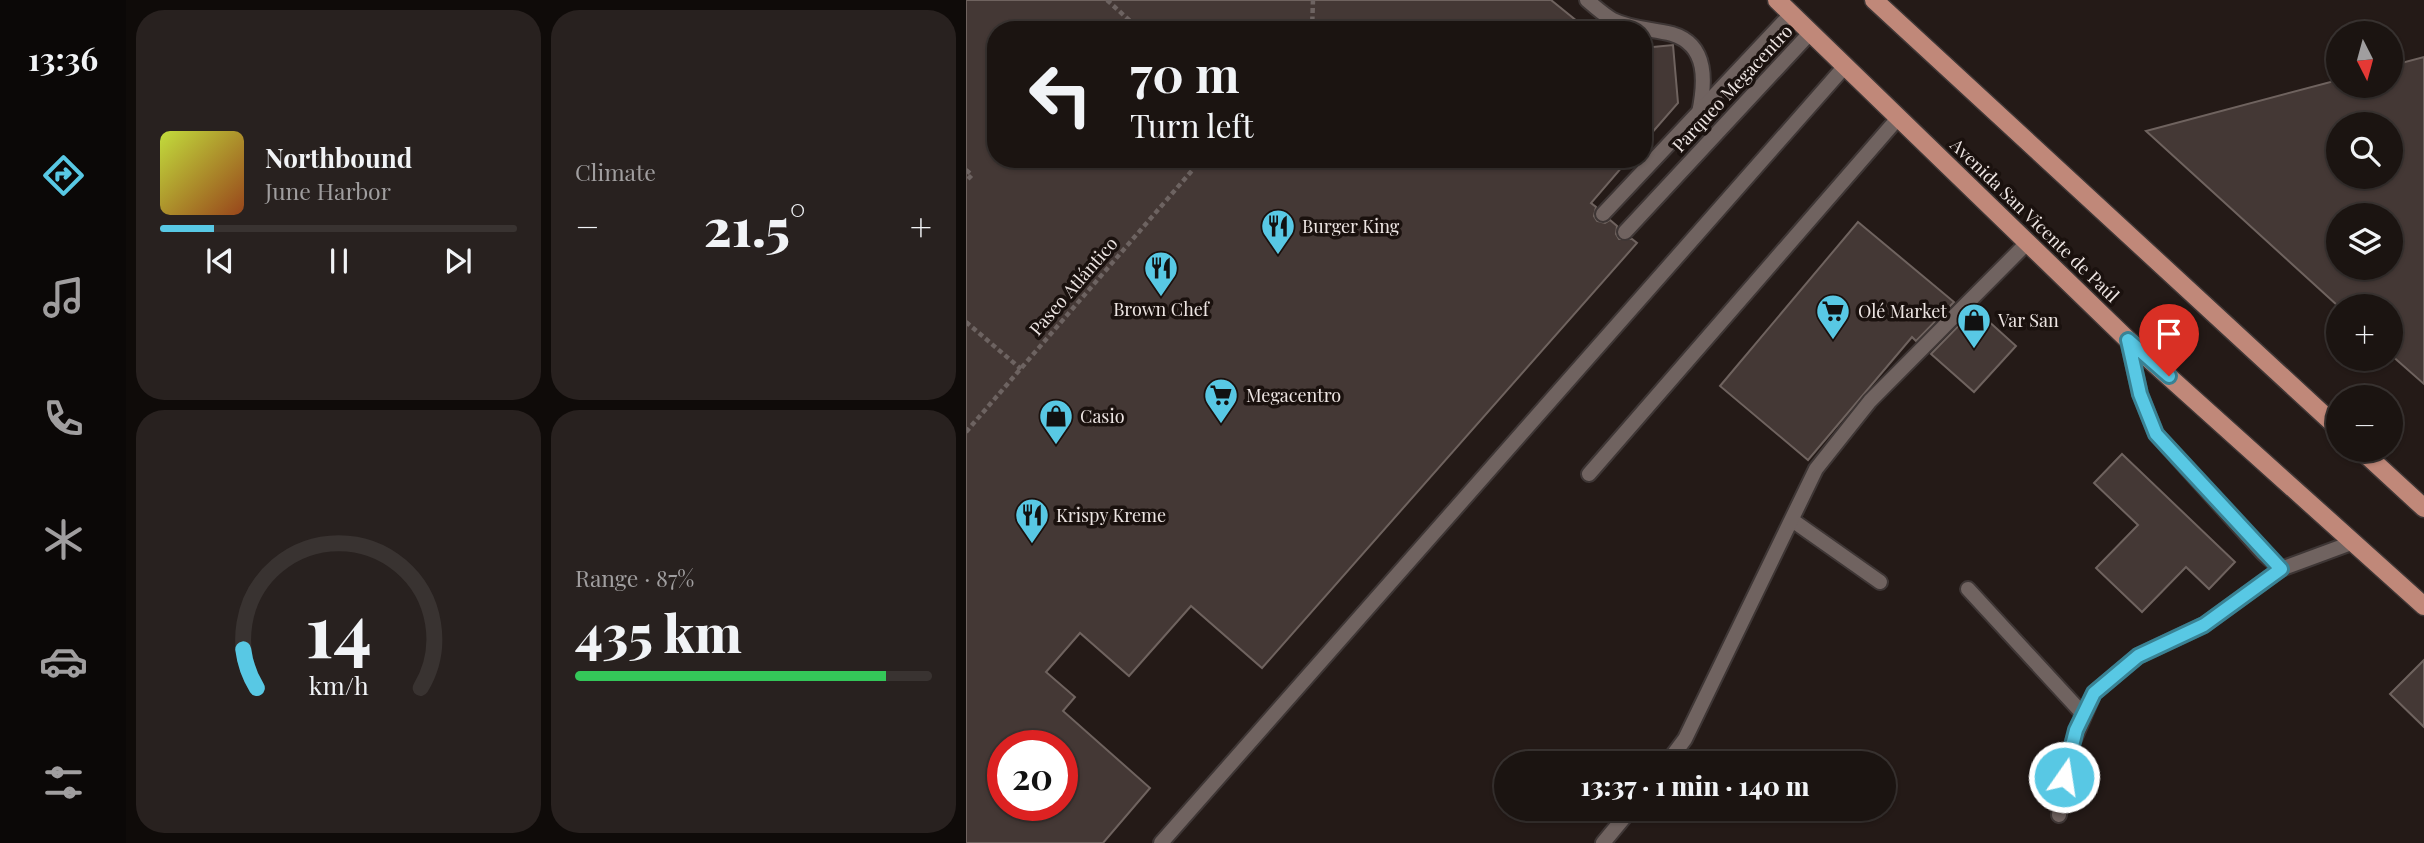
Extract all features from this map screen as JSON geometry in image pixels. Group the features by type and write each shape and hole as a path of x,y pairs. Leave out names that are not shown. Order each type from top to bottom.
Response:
{"main road":[{"name":"Avenida San Vicente de Paúl","path":"1777,0 2128,340 2424,606"},
{"path":"1874,0 2326,417"},
{"path":"2374,462 2424,508"}],"lane":[{"path":"1587,0 1618,21"},
{"name":"Parqueo Megacentro","path":"1652,163 1792,13"},
{"path":"1652,29 1675,35 1690,45 1700,58 1704,71 1699,114"},
{"name":"Parqueo Megacentro","path":"1625,232 1811,32"},
{"path":"1161,843 1846,65"},
{"path":"1589,474 1899,117"},
{"name":"Parqueo Megacentro","path":"1603,214 1647,168"},
{"path":"1676,751 1685,739 1816,469 1870,401 2028,242"},
{"path":"2128,340 2140,394 2156,434 2281,569"},
{"path":"1792,520 1880,582"},
{"path":"2059,815 2066,758 2094,693 2138,656 2204,625 2281,569 2354,542"},
{"path":"1968,589 2084,715"},
{"path":"1603,843 1621,821"}],"path":[{"path":"1107,0 1130,21"},
{"path":"1312,21 1313,0"},
{"name":"Paseo Atlántico","path":"966,432 1194,168"},
{"path":"966,170 972,175 966,181"},
{"path":"966,322 1021,369"}],"building":[{"name":"Megacentro","path":"966,0 1551,0 1577,21 987,21 987,168 1621,168 1591,203 1596,207 1594,216 1597,221 1605,223 1610,220 1617,226 1616,234 1619,239 1632,239 1637,243 1262,668 1191,606 1129,676 1080,633 1046,672 1075,697 1063,711 1150,788 1103,843 966,843"},
{"path":"1673,45 1678,103 1652,133 1652,47"},
{"path":"2424,57 2424,384 2403,365 2403,294 2326,295 2146,131 2326,83 2326,98 2403,98 2403,63"},
{"name":"Olé Market","path":"1858,222 1954,302 1916,341 1912,337 1808,460 1720,386"},
{"name":"Var San","path":"1975,309 2016,346 1974,392 1931,354"},
{"path":"2122,454 2235,562 2209,589 2186,567 2142,612 2096,568 2138,525 2094,483"},
{"path":"2424,660 2424,727 2390,694"}],"place":[{"name":"Burger King","path":"1278,256"},
{"name":"Brown Chef","path":"1161,298"},
{"name":"Olé Market","path":"1833,341"},
{"name":"Var San","path":"1974,350"},
{"name":"Megacentro","path":"1221,425"},
{"name":"Casio","path":"1056,446"},
{"name":"Krispy Kreme","path":"1032,545"}],"route":[{"path":"2064,777 2066,758 2094,693 2138,656 2204,625 2281,569 2263,554 2156,434 2140,394 2128,340 2169,376"}]}
